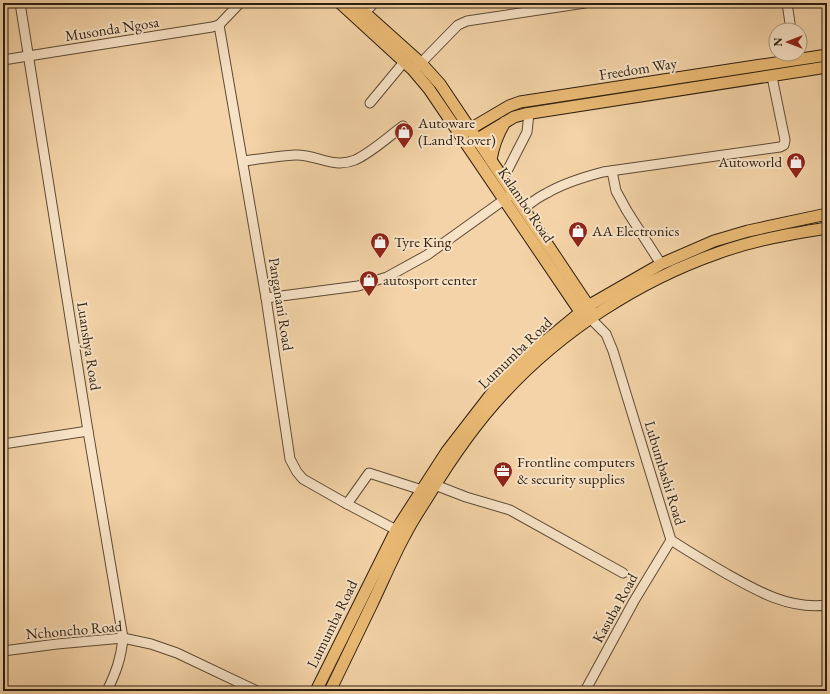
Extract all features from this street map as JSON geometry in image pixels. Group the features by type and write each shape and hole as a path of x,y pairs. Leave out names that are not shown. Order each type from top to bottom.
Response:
{"main road":[{"name":"Kalambo Road","path":"340,3 362,16 417,67 429,89 465,132 589,315"},
{"name":"Kalambo Road","path":"354,3 362,16 404,62 417,67"},
{"name":"Freedom Way","path":"808,56 827,55"},
{"name":"Freedom Way","path":"465,132 510,106 520,102 768,61"},
{"name":"Freedom Way","path":"472,143 514,117 827,68"},
{"path":"491,160 497,138 505,122"},
{"name":"Kalambo Road","path":"472,143 491,160 503,179 508,197 523,208 589,315"},
{"name":"Lumumba Road","path":"316,691 422,490 447,451 498,385 536,348 589,315 661,264 714,241 748,231 827,214"},
{"name":"Lumumba Road","path":"330,691 400,532 480,420 504,393 541,357 589,315 674,270 718,253 751,243 782,235 827,228"}],"street":[{"name":"Luanshya Road","path":"20,3 88,431 123,638 122,653 117,669 107,691"},
{"path":"219,25 240,3"},
{"path":"362,16 374,3"},
{"path":"417,67 455,27 467,21 585,3"},
{"path":"788,3 790,22"},
{"name":"Musonda Ngosa","path":"3,60 212,28 219,25"},
{"name":"Panganani Road","path":"219,25 266,298 290,459 297,472 303,479 400,532"},
{"path":"370,103 404,62"},
{"path":"796,62 798,72"},
{"path":"523,208 547,192 562,185 589,176 612,171 784,146 785,140 772,77"},
{"path":"503,179 527,132 530,114"},
{"path":"243,161 296,155 314,157 329,162 354,160 366,154 403,126"},
{"path":"612,171 616,191 661,264"},
{"path":"266,298 358,286 387,277 427,255 508,197"},
{"name":"Lubumbashi Road","path":"589,315 606,334 613,351 671,540 757,591 792,604 810,606 827,605"},
{"path":"3,444 88,431"},
{"path":"347,504 369,473 422,490"},
{"path":"435,485 466,497 510,510 623,573"},
{"name":"Kasuba Road","path":"585,691 634,602 671,540"},
{"name":"Nchoncho Road","path":"3,651 123,638 151,644 177,653 257,691"}],"place":[{"name":"Autoware (Land Rover)","path":"404,149"},
{"name":"Autoworld","path":"796,179"},
{"name":"AA Electronics","path":"578,248"},
{"name":"Tyre King","path":"380,259"},
{"name":"autosport center","path":"369,297"},
{"name":"Frontline computers & security supplies","path":"503,488"}]}
